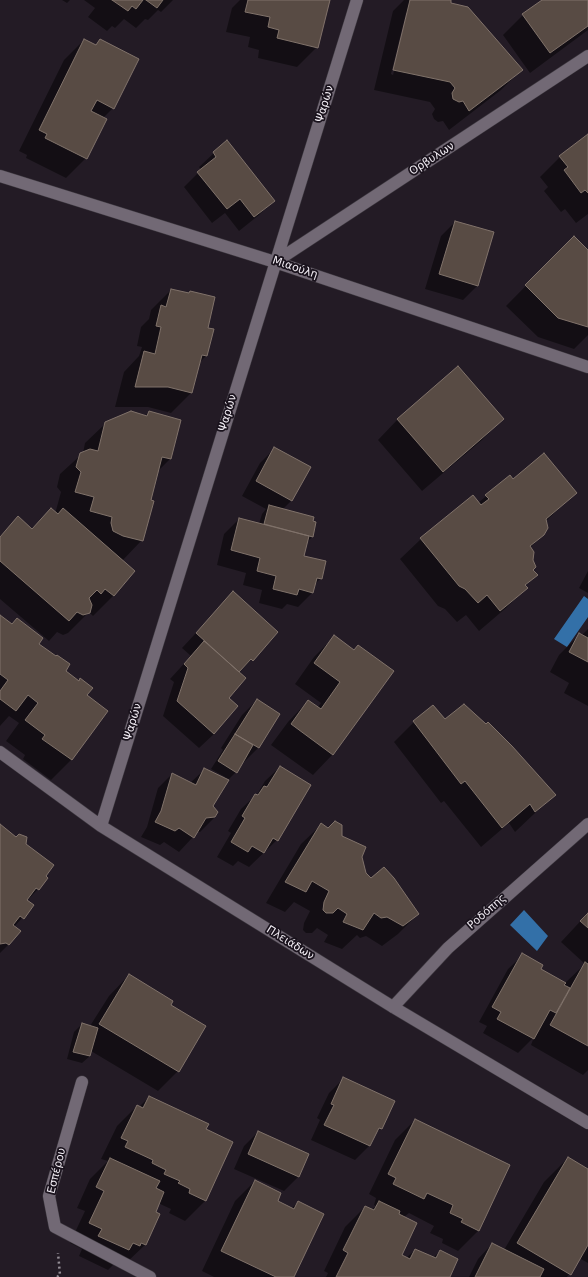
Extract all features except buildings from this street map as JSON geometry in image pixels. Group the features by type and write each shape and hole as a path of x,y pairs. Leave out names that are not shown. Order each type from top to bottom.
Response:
{"street":[{"name":"Ψαρών","path":"100,826 357,0"},
{"name":"Ορβυλων","path":"275,262 588,56"},
{"name":"Μιαούλη","path":"0,176 275,262 588,367"},
{"name":"Πλειάδων","path":"0,752 100,826 394,1008 588,1123"},
{"name":"Ροδόπης","path":"394,1008 448,948 588,824"},
{"name":"Εσπέρου","path":"82,1082 49,1196 55,1227 150,1277"}],"water":[{"path":"584,596 588,599 588,617 567,647 554,639"},
{"path":"524,910 548,936 537,951 510,925"}]}
